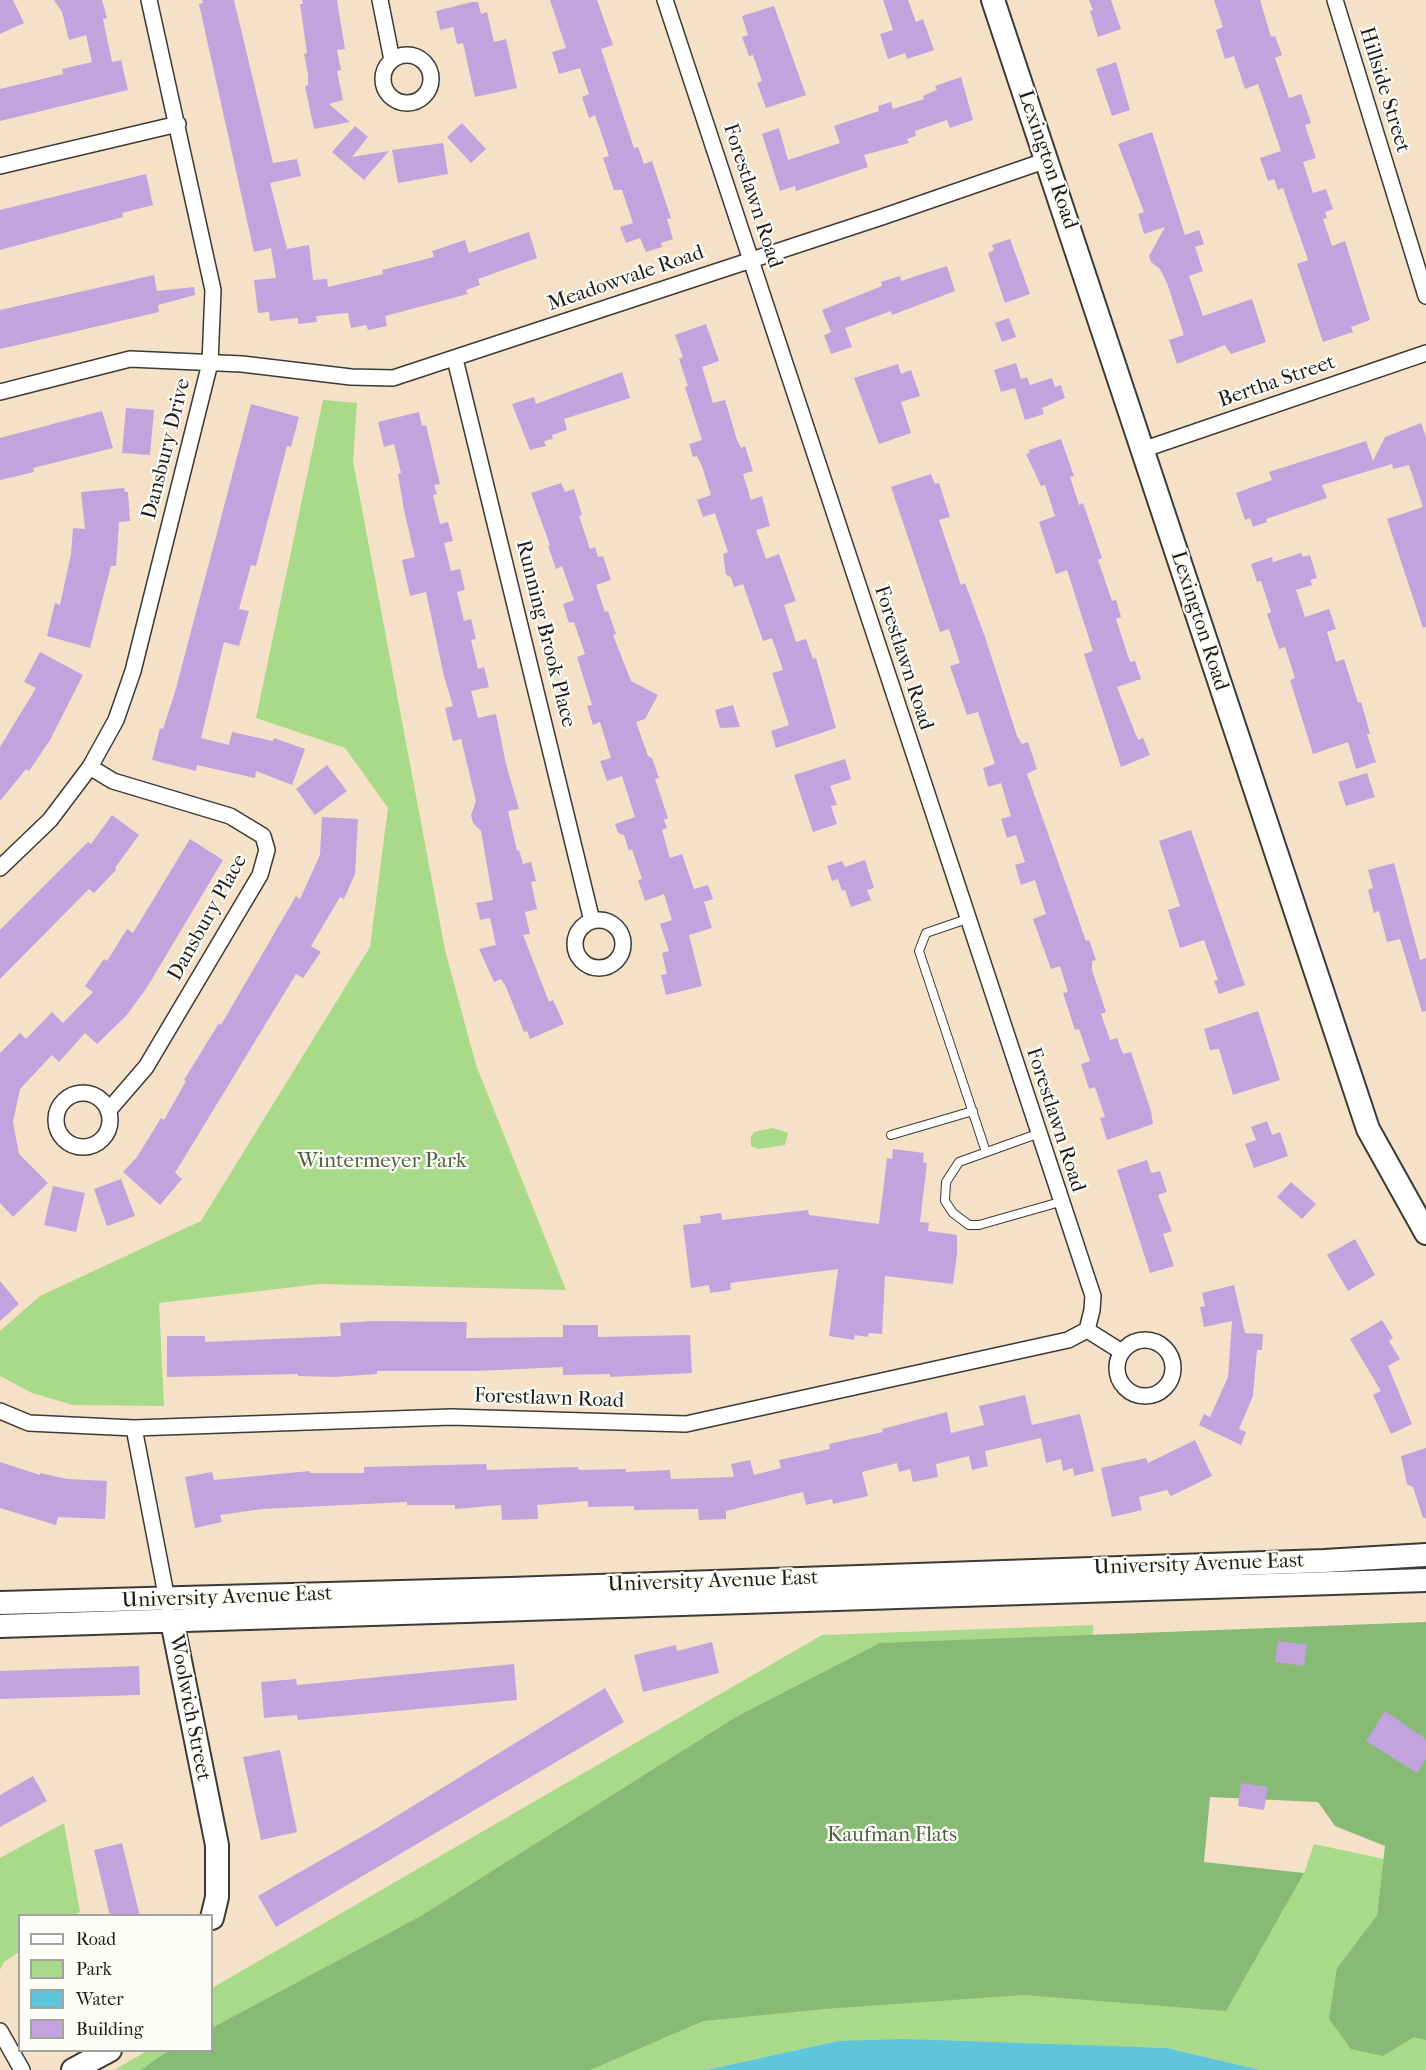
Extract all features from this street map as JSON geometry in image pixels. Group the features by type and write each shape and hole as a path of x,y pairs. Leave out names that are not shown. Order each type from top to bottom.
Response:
{"main road":[{"name":"Lexington Road","path":"993,0 1368,1129 1426,1233"},
{"name":"University Avenue East","path":"0,1626 169,1610 633,1584 1324,1561 1426,1555"},
{"name":"University Avenue East","path":"0,1603 169,1610 635,1607 1426,1580"},
{"name":"Woolwich Street","path":"169,1610 217,1845 217,1897 213,1914"},
{"path":"73,2070 106,2052"}],"street":[{"name":"Dansbury Drive","path":"0,868 50,820 90,767 116,720 133,671 210,363 213,290 149,0"},
{"path":"380,0 392,60"},
{"name":"Forestlawn Road","path":"0,1411 29,1423 134,1428 451,1417 686,1424 1068,1340 1087,1329 1093,1296 1037,1134 666,0"},
{"name":"Hillside Street","path":"1335,0 1426,296"},
{"path":"0,166 178,124"},
{"name":"Meadowvale Road","path":"0,392 130,359 242,364 351,377 393,378 882,218 1047,160"},
{"name":"Bertha Street","path":"1142,450 1426,352"},
{"name":"Running Brook Place","path":"455,358 592,921"},
{"name":"Dansbury Place","path":"90,767 114,781 230,816 263,836 267,850 260,875 146,1067 108,1111"},
{"path":"1087,1329 1122,1352"},
{"name":"Woolwich Street","path":"134,1428 169,1610"},
{"path":"0,2031 21,2070"}],"lane":[{"path":"967,919 926,933 919,951 986,1152"},
{"path":"891,1136 972,1111"},
{"path":"1037,1134 959,1162 946,1182 945,1201 961,1221 969,1225 979,1225 1060,1202"},
{"path":"633,1584 635,1607"}],"green space":[{"name":"Wintermeyer Park","path":"323,400 357,403 353,461 445,950 476,1065 566,1290 319,1284 159,1303 164,1406 73,1405 32,1393 0,1376 0,1331 40,1296 201,1221 370,947 388,808 345,748 256,718"},
{"path":"773,1128 788,1133 785,1145 759,1149 751,1146 751,1137 754,1132"},
{"name":"Kaufman Flats","path":"1426,1622 1426,2040 1414,2037 1383,2056 1351,2049 1329,2019 1337,1968 1377,1915 1385,1846 1335,1826 1318,1802 1210,1797 1204,1862 1304,1873 1226,2011 1024,1995 824,2009 703,2021 590,2070 141,2070 167,2052 213,2052 213,2027 421,1916 736,1717 880,1643"},
{"name":"Kaufman Flats","path":"1093,1625 1105,1973 1304,1873 1314,1844 1384,1859 1377,1915 1337,1968 1426,2025 1426,2070 1261,2070 1167,2048 838,2041 706,2070 114,2070 145,2052 213,2052 213,1987 822,1635"},
{"path":"64,1823 80,1912 76,1914 18,1914 18,1953 4,1962 0,1970 0,1858"}],"water":[{"path":"903,2039 1167,2048 1261,2070 706,2070 838,2041"}],"building":[{"path":"0,0 13,0 24,23 0,34"},
{"path":"54,0 102,0 107,18 103,19 112,62 121,60 128,90 0,121 0,89 63,74 62,69 92,62 86,35 69,40 62,12"},
{"path":"202,0 234,0 273,163 297,159 301,176 270,183 287,249 309,245 313,280 327,279 328,287 383,274 382,270 434,257 432,251 465,240 469,253 529,232 537,258 478,279 480,285 466,290 468,294 385,316 387,326 368,330 366,325 351,328 348,313 316,316 317,322 298,324 298,318 270,321 269,312 258,313 254,280 276,278 271,248 254,252 199,4 203,3"},
{"path":"302,0 337,0 345,49 337,50 341,70 337,71 343,100 329,104 350,122 314,129 305,86 308,85 308,74 304,54 307,53 300,4 303,4"},
{"path":"550,0 597,0 613,45 601,49 634,148 638,147 644,164 652,161 671,218 667,219 673,239 661,243 662,247 646,252 640,238 626,243 620,227 633,223 622,190 614,190 603,158 609,156 595,115 589,118 582,97 589,94 580,68 559,74 552,52 566,48"},
{"path":"883,0 908,0 916,22 923,19 934,50 907,59 905,53 888,59 880,34 893,30"},
{"path":"1089,0 1111,0 1121,29 1098,37"},
{"path":"1214,0 1260,0 1271,37 1275,36 1282,55 1275,58 1289,98 1301,94 1311,123 1305,125 1316,158 1303,162 1313,193 1326,189 1333,209 1325,212 1327,218 1323,219 1332,246 1345,241 1370,320 1351,327 1353,332 1323,342 1297,264 1308,260 1283,188 1278,190 1274,179 1268,181 1260,158 1281,151 1258,84 1245,89 1234,56 1225,59 1216,30 1223,27"},
{"path":"478,2 481,14 487,12 494,42 506,39 517,88 475,97 463,43 457,44 453,27 440,30 436,11"},
{"path":"774,6 806,95 766,108 757,83 762,81 753,55 749,56 742,37 748,35 742,16"},
{"path":"1116,62 1130,110 1112,116 1096,69"},
{"path":"961,77 973,120 950,128 947,120 915,131 916,136 907,139 909,143 864,155 868,167 796,191 795,186 780,191 762,134 779,128 788,160 840,143 834,126 879,111 878,106 891,102 893,109 924,99 923,96 937,90 935,86"},
{"path":"462,123 486,149 471,163 447,137"},
{"path":"355,126 368,137 352,157 389,151 364,180 332,152"},
{"path":"1152,132 1185,235 1199,230 1204,244 1195,247 1203,271 1189,276 1203,316 1252,299 1266,342 1231,354 1225,345 1177,364 1169,340 1184,335 1167,283 1160,269 1151,262 1149,256 1165,227 1144,234 1138,214 1144,212 1118,144"},
{"path":"443,143 448,174 398,183 392,150"},
{"path":"146,174 153,205 122,213 123,217 0,250 0,210"},
{"path":"1010,239 1030,294 1005,303 988,253 994,250 992,245"},
{"path":"947,266 955,291 892,315 891,311 845,328 852,347 831,354 824,335 831,332 822,310 882,286 881,282 900,276 901,281"},
{"path":"154,275 157,291 194,287 195,295 158,305 159,312 0,349 0,310"},
{"path":"1009,318 1016,337 1002,342 995,323"},
{"path":"706,324 719,361 702,367 713,403 725,400 737,440 741,448 745,446 753,471 743,474 751,500 762,496 770,526 756,530 766,559 779,554 796,601 784,605 796,642 806,639 813,659 816,658 836,728 776,748 771,731 789,725 772,673 783,670 772,638 763,641 743,584 734,587 731,577 726,575 723,554 728,552 715,513 703,517 697,500 711,495 702,466 697,456 693,457 689,444 702,440 685,387 688,386 679,359 683,357 675,335"},
{"path":"1016,363 1021,379 1027,377 1030,385 1052,378 1055,387 1061,385 1065,398 1042,408 1044,414 1025,420 1015,388 1001,392 994,370"},
{"path":"898,364 901,374 911,370 920,396 901,402 911,433 879,444 854,378"},
{"path":"622,372 630,398 564,419 567,430 552,435 553,439 544,441 546,446 530,450 512,404 534,397 536,404"},
{"path":"251,404 299,417 291,447 287,446 256,566 251,565 239,609 249,611 239,646 224,642 201,738 229,745 232,732 273,741 274,738 305,749 292,785 256,771 255,778 197,765 196,771 152,760 160,728 163,729 175,692"},
{"path":"126,408 154,410 150,455 122,453"},
{"path":"102,411 113,448 33,468 34,472 0,480 0,438"},
{"path":"419,412 422,426 426,425 440,484 434,485 437,494 433,495 440,524 448,522 453,541 444,543 451,571 460,569 465,590 457,592 464,621 471,619 476,639 471,640 478,669 484,667 489,687 471,691 478,718 496,714 506,764 519,809 508,811 517,851 519,850 523,864 531,862 536,881 531,882 537,909 525,912 530,934 523,935 549,1002 553,1000 564,1024 530,1039 527,1031 524,1032 506,987 501,979 494,982 479,949 496,945 490,918 480,920 476,903 493,900 481,831 473,823 471,815 476,801 461,739 453,741 445,708 453,706 444,676 426,592 410,596 402,560 415,557 398,474 401,473 394,444 384,447 378,422"},
{"path":"1421,423 1426,437 1426,627 1423,628 1387,519 1423,507 1409,465 1393,469 1392,464 1322,485 1327,498 1266,519 1267,522 1253,527 1250,518 1245,520 1236,493 1272,480 1269,472 1366,441 1373,461 1385,437"},
{"path":"1061,439 1074,476 1070,477 1079,505 1083,503 1102,558 1098,560 1112,601 1116,600 1121,617 1116,619 1130,662 1135,661 1141,679 1117,687 1138,740 1143,738 1150,755 1121,767 1084,654 1093,651 1067,570 1056,574 1039,522 1055,516 1045,485 1041,486 1026,454 1030,453 1029,450"},
{"path":"931,474 935,484 939,483 950,517 939,520 961,585 965,583 1017,736 1022,744 1028,742 1037,769 1027,774 1086,941 1089,940 1096,960 1092,961 1092,970 1106,1012 1101,1014 1110,1040 1117,1038 1123,1054 1131,1052 1151,1111 1153,1124 1107,1140 1100,1118 1105,1117 1095,1087 1089,1089 1081,1064 1090,1061 1079,1029 1075,1030 1063,993 1068,992 1060,966 1051,969 1033,919 1046,914 1035,880 1021,885 1015,865 1025,862 1016,835 1007,838 1001,819 1011,816 1001,783 988,787 983,768 995,764 978,712 967,715 950,666 960,663 949,629 940,632 891,487"},
{"path":"561,483 565,492 574,489 582,515 579,516 590,549 595,547 598,557 603,556 611,580 596,585 605,612 608,611 616,634 613,635 631,681 658,695 645,719 636,722 648,756 652,758 659,778 655,779 668,818 664,820 667,828 662,830 670,858 682,854 694,889 708,885 713,899 704,902 712,928 689,935 702,986 666,995 661,975 667,974 662,953 669,951 660,924 672,920 664,894 645,901 638,880 642,879 632,849 629,851 624,835 618,833 615,824 635,817 622,776 607,781 600,761 611,758 600,722 593,725 587,706 592,705 577,657 585,654 574,622 569,623 563,604 574,600 562,566 556,569 531,493"},
{"path":"124,488 125,492 128,492 130,521 119,522 116,566 111,566 90,648 47,636 55,603 60,605 71,554 73,528 85,529 81,492"},
{"path":"1301,553 1303,557 1310,555 1317,578 1310,580 1312,585 1296,590 1305,617 1329,609 1336,629 1327,632 1336,662 1344,659 1358,703 1361,702 1370,734 1367,734 1376,762 1356,769 1348,742 1313,754 1290,680 1295,678 1285,647 1279,649 1267,614 1271,612 1261,581 1257,582 1251,564 1272,557 1273,562"},
{"path":"40,652 83,675 50,740 29,771 26,769 0,801 0,747 36,688 24,682"},
{"path":"733,705 740,727 720,728 715,710"},
{"path":"845,759 851,779 830,786 837,805 831,806 837,824 813,832 794,775"},
{"path":"327,765 347,791 315,815 296,789"},
{"path":"1367,773 1375,797 1346,806 1338,782"},
{"path":"112,815 139,835 115,868 116,870 94,893 89,889 0,979 0,930 88,842 91,844"},
{"path":"322,817 358,819 355,874 344,899 340,897 311,946 321,952 303,978 296,974 175,1173 182,1179 160,1205 123,1172 137,1157 161,1118 164,1120 186,1081 184,1080 219,1023 221,1025 296,896 300,899 320,855"},
{"path":"1191,830 1245,985 1219,994 1214,981 1218,980 1204,940 1180,948 1168,910 1180,906 1159,841"},
{"path":"190,839 223,860 146,989 126,1016 97,1044 85,1033 59,1062 52,1055 20,1089 13,1122 19,1154 48,1183 13,1217 0,1203 0,1053 20,1033 26,1039 52,1012 63,1023 93,992 85,986 104,959 107,961 127,929 133,933"},
{"path":"865,860 874,888 867,890 871,900 851,907 845,890 842,891 838,879 832,881 827,866 842,861 845,867"},
{"path":"1394,863 1420,960 1426,958 1426,1011 1422,1012 1400,939 1387,942 1379,911 1374,913 1368,890 1373,888 1368,870"},
{"path":"1258,1011 1280,1080 1233,1095 1219,1049 1210,1050 1204,1029"},
{"path":"1267,1121 1272,1135 1280,1132 1288,1156 1254,1168 1245,1144 1256,1140 1251,1127"},
{"path":"893,1149 924,1153 923,1162 927,1163 920,1222 929,1223 928,1231 957,1235 957,1254 953,1284 885,1276 882,1334 869,1333 868,1337 855,1335 854,1340 829,1336 838,1269 730,1283 731,1290 710,1293 709,1285 691,1288 683,1225 701,1223 700,1216 721,1213 722,1220 808,1210 809,1215 879,1224 887,1158 892,1159"},
{"path":"1147,1160 1151,1173 1160,1171 1167,1192 1158,1195 1172,1231 1163,1234 1174,1266 1150,1273 1117,1170"},
{"path":"121,1179 135,1216 107,1226 94,1189"},
{"path":"1291,1182 1316,1204 1302,1219 1277,1197"},
{"path":"53,1186 85,1193 76,1232 44,1225"},
{"path":"1355,1239 1375,1275 1348,1291 1327,1255"},
{"path":"0,1281 19,1304 0,1321"},
{"path":"1234,1285 1245,1333 1263,1334 1262,1350 1257,1350 1253,1396 1239,1429 1246,1432 1241,1445 1199,1425 1204,1414 1210,1417 1228,1377 1232,1321 1204,1327 1200,1307 1205,1306 1202,1293"},
{"path":"1382,1320 1393,1338 1389,1341 1400,1359 1388,1366 1412,1424 1391,1434 1373,1395 1381,1391 1350,1339"},
{"path":"467,1322 466,1338 563,1337 563,1325 598,1325 598,1337 690,1335 692,1373 610,1377 610,1374 563,1375 563,1367 476,1371 377,1371 377,1374 334,1377 298,1376 298,1374 167,1377 167,1336 205,1336 205,1342 341,1336 340,1323"},
{"path":"1025,1395 1032,1425 1080,1414 1094,1471 1074,1476 1073,1468 1063,1471 1061,1459 1046,1463 1041,1438 985,1451 988,1466 972,1470 969,1456 936,1464 938,1477 913,1482 910,1469 899,1472 897,1463 862,1472 868,1496 833,1504 832,1499 806,1505 803,1492 726,1511 726,1519 699,1520 698,1509 634,1510 634,1506 588,1507 588,1501 537,1505 538,1519 502,1520 501,1505 455,1509 455,1505 407,1505 407,1502 262,1509 220,1515 222,1522 195,1528 185,1477 212,1472 214,1480 310,1471 310,1473 364,1473 364,1467 486,1464 487,1470 578,1467 579,1470 626,1469 626,1472 670,1470 671,1479 734,1477 731,1464 750,1460 754,1475 781,1468 779,1460 830,1449 829,1444 883,1432 882,1429 947,1412 951,1433 984,1425 979,1406"},
{"path":"1195,1440 1212,1476 1171,1496 1167,1490 1139,1497 1142,1510 1112,1517 1101,1468 1146,1458 1148,1463"},
{"path":"1426,1448 1426,1518 1423,1518 1413,1487 1407,1484 1401,1456"},
{"path":"0,1462 40,1475 40,1473 67,1479 107,1481 105,1519 58,1517 56,1525 0,1508"},
{"path":"1278,1641 1307,1645 1304,1666 1275,1662"},
{"path":"712,1642 719,1673 643,1692 634,1655 676,1645 677,1651"},
{"path":"514,1664 517,1700 298,1720 297,1715 264,1718 261,1682 296,1679 297,1685"},
{"path":"139,1666 140,1695 0,1699 0,1671"},
{"path":"605,1688 624,1722 276,1927 258,1896 377,1828"},
{"path":"1385,1711 1426,1739 1426,1759 1417,1773 1366,1741"},
{"path":"280,1750 297,1832 261,1840 243,1757"},
{"path":"33,1776 47,1801 0,1827 0,1795"},
{"path":"1241,1783 1268,1787 1264,1810 1238,1806"},
{"path":"122,1843 140,1914 110,1914 94,1850"}]}
